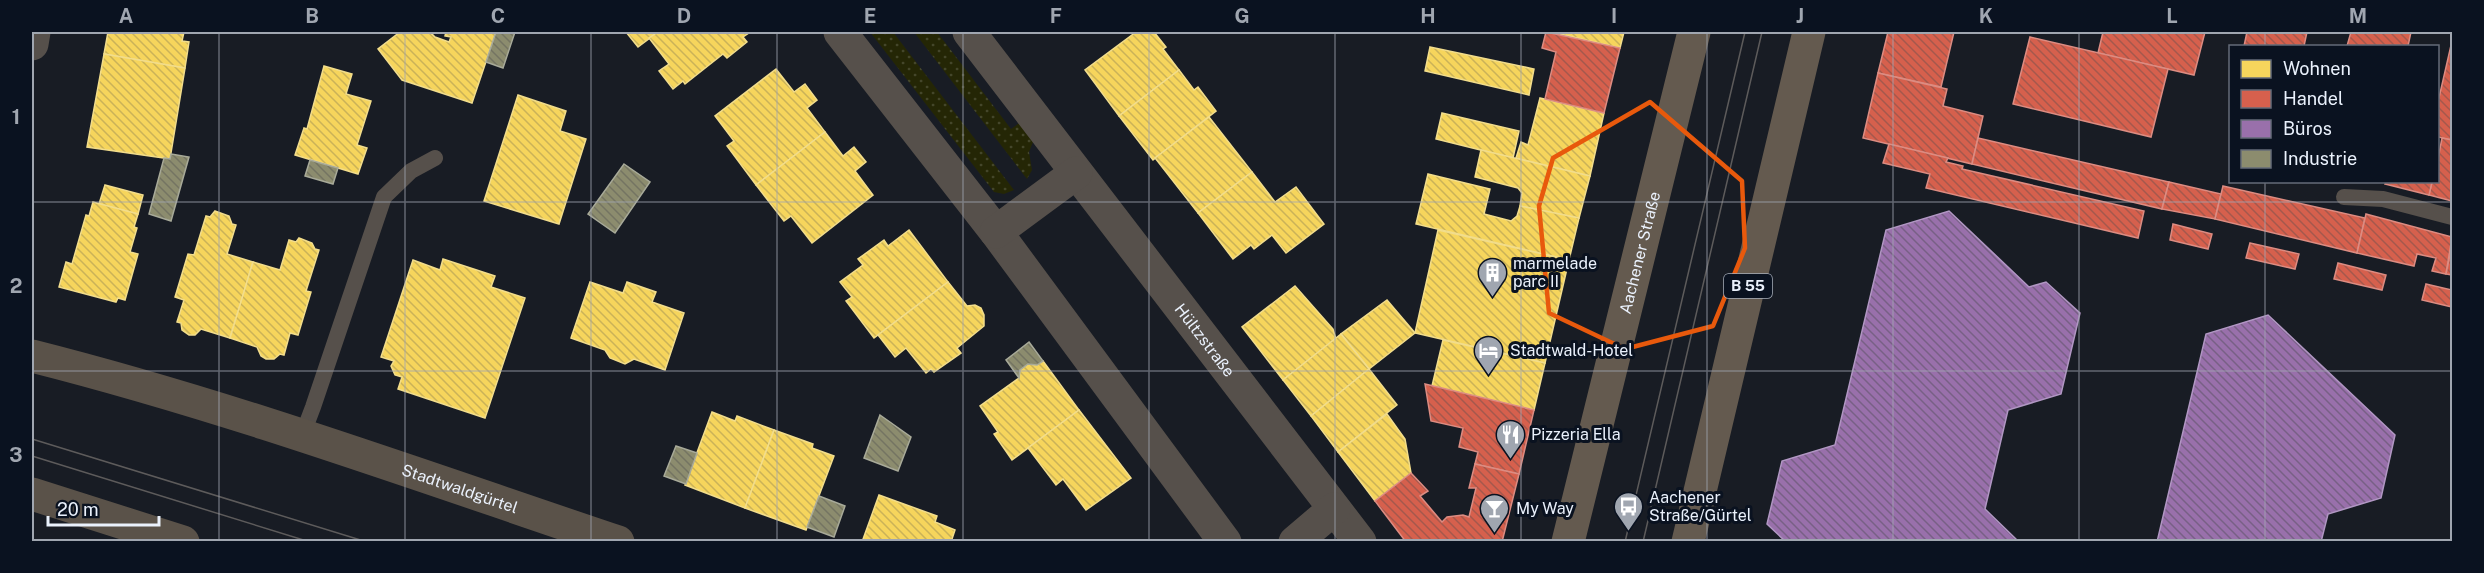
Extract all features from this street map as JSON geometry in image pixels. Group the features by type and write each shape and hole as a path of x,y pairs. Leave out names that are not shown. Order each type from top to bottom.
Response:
{"main road":[{"name":"Aachener Straße","path":"1568,542 1694,32"},
{"name":"B 55","path":"1688,542 1809,32"},
{"name":"Stadtwaldgürtel","path":"32,356 302,436 618,542"},
{"path":"32,494 183,542"}],"street":[{"path":"32,44 34,32"},
{"path":"840,32 996,232 1225,542"},
{"name":"Hültzstraße","path":"969,32 1360,542"},
{"path":"996,232 1076,173"},
{"path":"1294,542 1335,509"}],"lane":[{"path":"302,436 384,197 411,171 435,158"},
{"path":"2344,197 2384,199 2452,217"}],"highlighted area":[{"path":"1650,102 1742,181 1745,248 1713,326 1625,349 1549,313 1539,206 1553,158"}],"green space":[{"path":"870,32 893,32 1014,190 1004,194 994,192"},
{"path":"914,32 937,32 1011,129 1022,121 1035,137 1029,152 1032,170 1027,179"}],"building: Wohnen":[{"path":"108,32 184,32 182,41 189,42 185,68 104,54"},
{"path":"400,32 430,32 435,37 449,42 451,37 445,36 446,32 496,32 472,103 402,80 378,49"},
{"path":"626,32 658,32 638,47"},
{"path":"658,32 749,33 743,37 747,42 727,58 723,54 685,84 683,81 673,89 659,71 669,64 649,38"},
{"path":"1136,32 1154,32 1166,47 1163,49 1179,70 1119,116 1085,70"},
{"path":"1551,32 1624,32 1620,48"},
{"path":"1430,47 1534,69 1529,95 1425,71"},
{"path":"104,54 185,68 170,159 87,147"},
{"path":"324,66 352,74 346,94 371,101 357,145 367,148 358,174 295,155 304,128 307,129"},
{"path":"776,69 794,92 805,84 817,100 807,108 825,132 756,185 727,146 734,141 715,116"},
{"path":"1179,70 1194,90 1198,87 1216,111 1153,160 1119,116"},
{"path":"518,95 566,111 560,131 586,139 559,224 484,201"},
{"path":"1540,98 1604,113 1590,176 1516,158 1521,142 1528,145"},
{"path":"1442,113 1519,131 1513,158 1436,139"},
{"path":"1209,117 1252,172 1198,213 1155,158"},
{"path":"825,132 843,156 854,147 866,162 855,171 873,195 812,243 791,216 784,221 756,185"},
{"path":"1481,150 1590,176 1579,218 1520,206 1522,193 1518,188 1475,177"},
{"path":"1252,172 1275,202 1296,187 1324,224 1286,253 1272,235 1254,249 1251,245 1233,259 1198,213"},
{"path":"1428,174 1490,189 1484,214 1511,221 1517,216 1520,206 1579,218 1569,260 1416,224"},
{"path":"105,185 143,195 138,214 99,204"},
{"path":"93,202 138,214 134,227 137,228 130,252 138,254 125,300 118,298 116,302 59,287 66,262 72,264 86,215 89,216"},
{"path":"215,211 229,216 232,224 236,225 227,254 253,262 230,338 201,329 195,335 189,335 182,330 181,323 177,322 184,300 175,297 188,254 194,255 206,216 210,217"},
{"path":"909,230 948,282 874,338 846,301 852,297 840,282 863,265 858,259 884,240 888,246"},
{"name":"marmelade parc II","path":"1438,230 1569,260 1545,363 1415,333"},
{"path":"299,238 312,243 315,249 319,250 306,291 311,292 298,335 290,333 284,355 280,354 274,359 266,359 261,356 257,347 230,338 253,262 280,270 289,240 296,242"},
{"path":"443,259 495,276 491,287 525,298 485,418 398,389 402,377 395,375 391,366 394,361 381,357 413,260 440,270"},
{"path":"590,282 623,293 627,282 656,292 652,302 684,313 665,370 634,359 625,364 610,358 605,350 571,338"},
{"path":"948,282 967,306 975,305 981,308 984,315 984,326 957,348 961,353 934,372 931,369 926,373 906,348 895,357 878,335"},
{"path":"1295,286 1333,329 1336,339 1283,380 1242,327"},
{"path":"1387,300 1415,333 1369,369 1341,334"},
{"path":"1341,334 1369,369 1311,416 1283,380"},
{"name":"Stadtwald-Hotel","path":"1443,340 1545,363 1534,410 1432,386"},
{"path":"1043,361 1079,410 1012,460 994,434 998,432 980,406 1019,378 1020,370 1028,364 1037,365"},
{"path":"1369,369 1397,405 1338,452 1311,416"},
{"path":"1079,410 1131,478 1086,510 1063,479 1056,485 1028,448"},
{"path":"712,412 735,421 737,416 774,430 745,508 685,485"},
{"path":"1387,414 1405,439 1411,473 1375,501 1338,452"},
{"path":"774,430 813,444 812,448 834,456 806,530 745,508"},
{"path":"879,495 937,516 935,522 955,530 951,542 862,542"}],"building: Handel":[{"path":"1546,32 1620,48 1604,113 1545,99 1556,52 1542,48"},
{"path":"1888,32 1954,32 1941,87 1878,73"},
{"path":"2103,32 2205,32 2194,75 2098,53"},
{"path":"2247,32 2307,32 2304,45 2244,45"},
{"path":"2351,32 2411,32 2408,45 2347,45"},
{"path":"2030,37 2168,69 2151,137 2013,104"},
{"path":"2452,41 2452,140 2439,137 2439,98"},
{"path":"1878,73 1947,89 1943,106 1983,116 1972,164 1863,138"},
{"path":"1978,138 2169,182 2162,209 1972,164"},
{"path":"2442,138 2452,140 2452,201 2429,195 2432,183 2439,183 2439,154"},
{"path":"1889,144 1948,158 1946,162 1963,166 1962,169 2144,211 2138,238 1926,188 1930,174 1883,163"},
{"path":"2169,182 2221,194 2215,219 2162,209"},
{"path":"2386,183 2432,183 2429,195"},
{"path":"2223,186 2365,218 2357,253 2215,219"},
{"path":"2366,214 2452,237 2446,274 2432,271 2436,258 2417,254 2414,266 2357,253"},
{"path":"2173,224 2212,234 2208,249 2170,240"},
{"path":"2250,243 2299,254 2295,269 2246,258"},
{"path":"2452,245 2452,275 2446,274"},
{"path":"2338,263 2386,275 2382,290 2334,279"},
{"path":"2426,284 2452,290 2452,307 2422,300"},
{"path":"1425,384 1534,410 1519,474 1475,464 1478,452 1459,447 1463,428 1431,421"},
{"path":"1475,464 1519,474 1502,542 1406,542 1375,501 1411,473 1428,491 1420,496 1442,522 1447,517 1463,515 1469,517 1476,488 1469,488"}],"building: Büros":[{"path":"1949,211 2029,287 2046,282 2080,313 2061,394 2008,410 1985,509 2019,542 1786,542 1767,524 1782,461 1835,445 1886,230"},
{"path":"2268,315 2395,435 2381,498 2328,514 2321,542 2157,542 2206,334"}],"building: Industrie":[{"path":"496,32 515,32 503,68 486,62"},
{"path":"171,154 189,157 171,221 149,214 164,158 170,159"},
{"path":"310,160 338,168 333,184 305,176"},
{"path":"624,164 650,182 615,233 588,214"},
{"path":"1029,342 1043,361 1037,365 1028,364 1020,370 1019,378 1006,360"},
{"path":"880,415 911,437 898,471 864,458"},
{"path":"676,446 697,453 686,484 664,476"},
{"path":"819,496 845,506 834,537 807,527"}],"tram line":[{"path":"1625,542 1745,32"},
{"path":"1643,542 1762,32"},
{"path":"32,439 367,542"},
{"path":"32,456 310,542"}],"place":[{"name":"marmelade parc II","path":"1492,298"},
{"name":"Stadtwald-Hotel","path":"1489,376"},
{"name":"Pizzeria Ella","path":"1510,460"},
{"name":"Aachener Straße/Gürtel","path":"1628,532"},
{"name":"My Way","path":"1495,534"}]}
